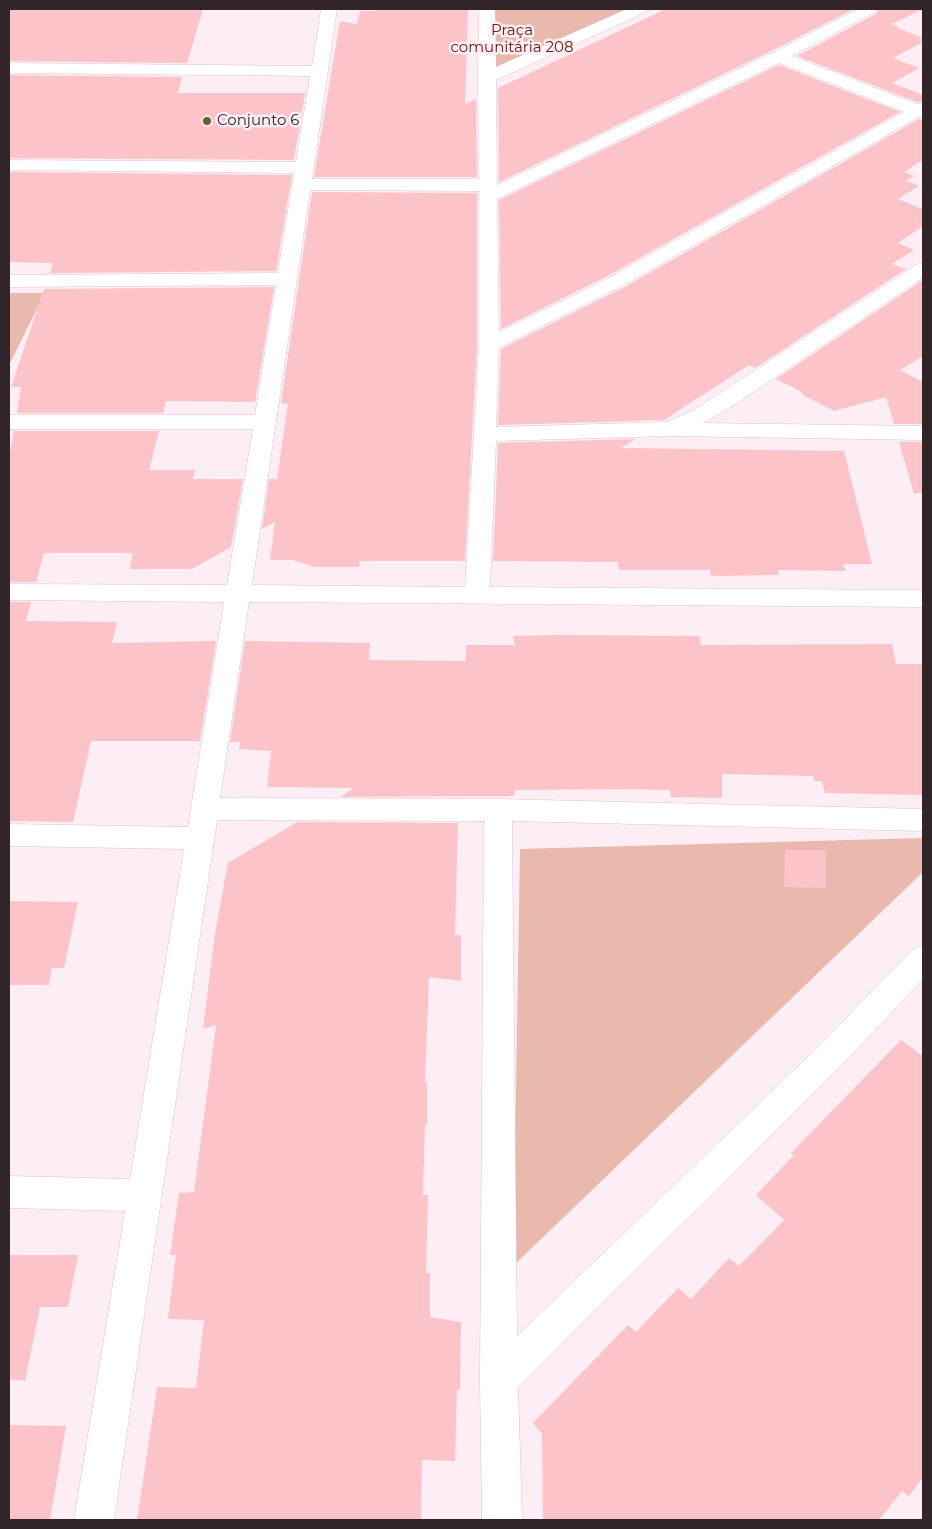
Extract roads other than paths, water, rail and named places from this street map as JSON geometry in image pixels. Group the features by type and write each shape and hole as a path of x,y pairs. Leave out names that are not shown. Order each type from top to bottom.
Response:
{"street":[{"path":"94,1520 329,9"},
{"path":"478,596 489,345 487,9"},
{"path":"486,78 640,9"},
{"path":"9,165 303,176 488,191 778,57 869,9"},
{"path":"778,57 921,111"},
{"path":"9,68 320,71"},
{"path":"489,345 617,281 921,111"},
{"path":"668,429 702,415 923,269"},
{"path":"9,280 288,280"},
{"path":"9,422 264,422"},
{"path":"484,434 668,429 923,433"},
{"path":"9,592 923,599"},
{"path":"205,809 498,810 923,820"},
{"path":"498,810 499,1379 502,1520"},
{"path":"9,835 201,838"},
{"path":"499,1379 831,1055 923,959"},
{"path":"9,1192 144,1195"}],"place":[{"name":"Conjunto 6","path":"207,121"}],"park label":[{"name":"Praça comunitária 208","path":"512,40"}]}
